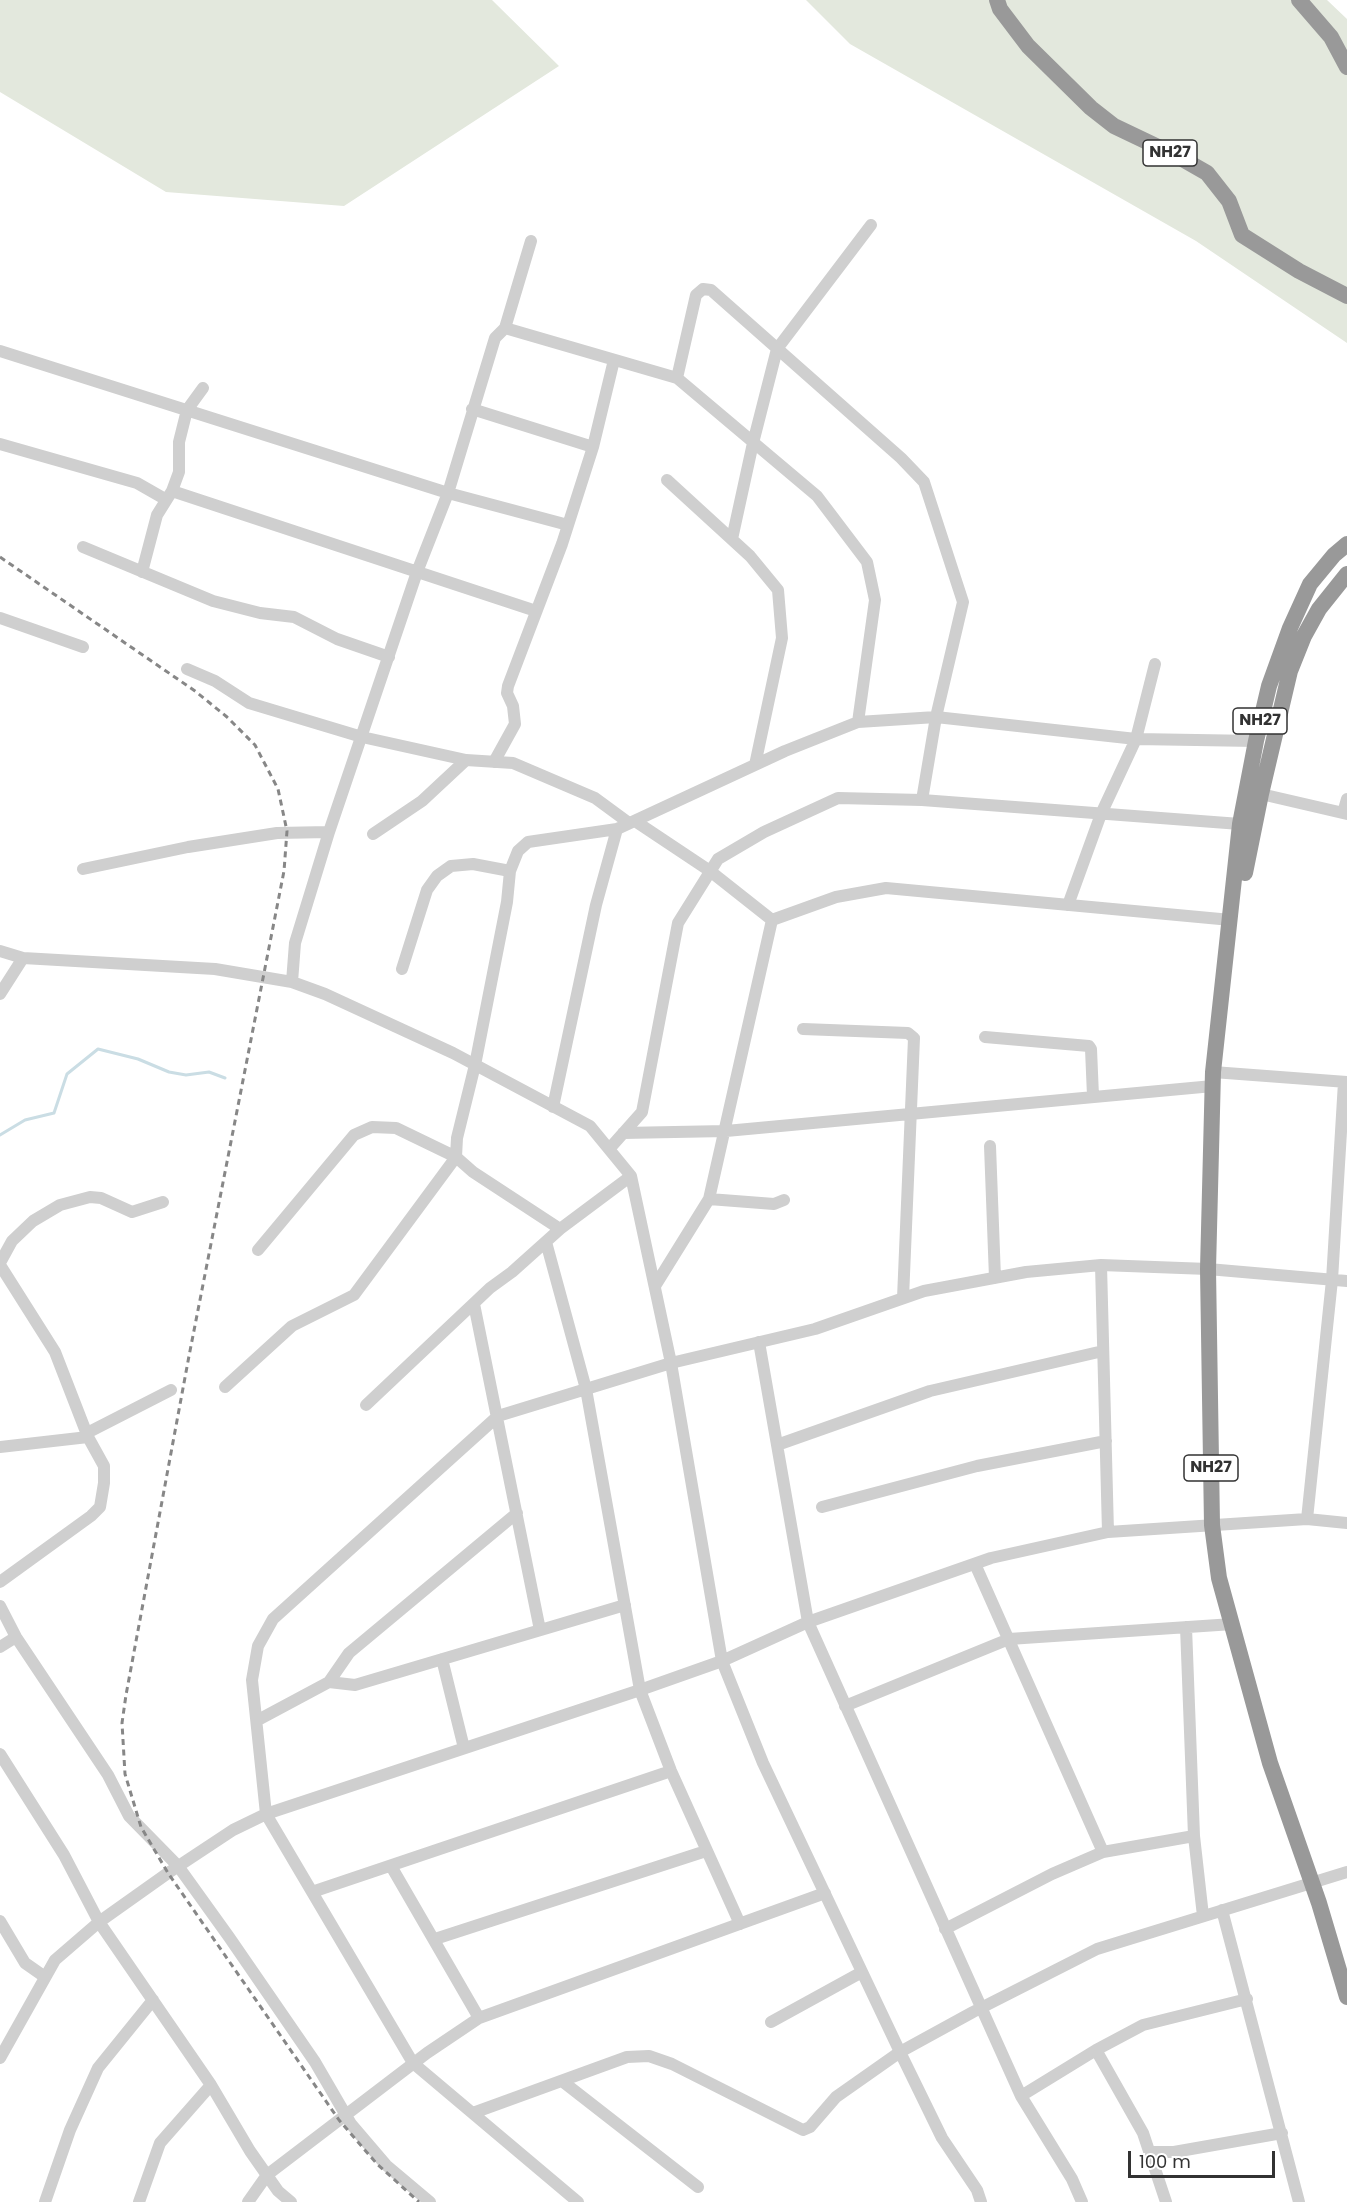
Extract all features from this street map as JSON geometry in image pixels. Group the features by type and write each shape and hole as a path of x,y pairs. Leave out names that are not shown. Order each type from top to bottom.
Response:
{"highway":[{"name":"NH27","path":"997,0 1000,9 1028,46 1091,108 1114,126 1207,173 1229,201 1242,235 1299,271 1347,296"},
{"path":"1299,0 1331,37 1347,67"},
{"name":"NH27","path":"1347,544 1334,555 1310,584 1290,628 1269,686 1240,824 1213,1079 1208,1269 1212,1525 1220,1578 1270,1763 1312,1883 1347,1997"},
{"name":"NH27","path":"1231,920 1243,887 1261,794 1290,671 1304,636 1319,609 1347,574"}],"street":[{"path":"732,539 753,443 777,350 871,225"},
{"path":"292,982 298,932 329,832 417,572 448,493 471,409 495,338 505,328 531,241"},
{"path":"677,378 696,295 703,290 711,290 901,458 924,482 963,602 936,717 922,800"},
{"path":"505,328 677,378 817,496 867,562 875,600 858,722"},
{"path":"0,351 448,493 567,525"},
{"path":"494,762 515,724 513,706 507,693 593,447 614,360"},
{"path":"142,572 157,515 169,495 178,472 179,442 187,410 203,388"},
{"path":"471,409 593,447"},
{"path":"0,444 137,483 536,612"},
{"path":"667,480 750,556 778,590 782,638 755,765"},
{"path":"83,548 213,601 260,613 294,617 338,639 389,657"},
{"path":"0,618 48,632 83,647"},
{"path":"1068,905 1101,814 1136,739 1155,664"},
{"path":"188,669 215,681 249,703 362,737 466,760 513,763 595,798 627,825 710,871 772,920"},
{"path":"225,1387 292,1326 354,1295 456,1157 457,1138 475,1065 507,902 510,871 518,851 528,842 627,825 755,765 858,722 936,717 1136,739 1256,741"},
{"path":"373,834 422,801 466,760"},
{"path":"1261,794 1345,813 1347,799"},
{"path":"610,1148 642,1112 678,922 718,859 764,832 838,798 922,800 1240,824"},
{"path":"553,1107 596,905 627,825"},
{"path":"83,869 188,847 277,832 329,832"},
{"path":"402,969 427,890 437,876 451,866 473,864 510,871"},
{"path":"772,920 836,897 886,888 1231,920"},
{"path":"655,1286 709,1199 772,920"},
{"path":"0,951 23,958 215,969 292,982 325,994 475,1065 590,1126 610,1148 631,1176 671,1363 722,1661 763,1763 900,2052 942,2138 977,2190 981,2202"},
{"path":"0,994 23,958"},
{"path":"803,1029 908,1033 914,1038 903,1298"},
{"path":"985,1037 1089,1046 1093,1096"},
{"path":"623,1133 726,1131 1093,1096 1213,1079 1345,1082 1332,1280 1307,1519"},
{"path":"258,1250 354,1135 372,1126 396,1128 456,1157 473,1172 560,1229"},
{"path":"990,1146 995,1278"},
{"path":"366,1405 474,1304 560,1229 631,1176"},
{"path":"0,1582 100,1508 104,1466 88,1435 56,1352 0,1264 12,1241 33,1221 60,1205 90,1197 101,1198 132,1212 163,1202"},
{"path":"709,1199 774,1204 784,1200"},
{"path":"546,1242 586,1389 640,1690 671,1771 740,1924"},
{"path":"1101,1265 1108,1532"},
{"path":"578,2202 413,2063 266,1814 257,1750 258,1720 252,1680 258,1646 273,1619 498,1416 671,1363 815,1329 924,1291 995,1278 1101,1265 1208,1269 1347,1281"},
{"path":"474,1304 540,1630"},
{"path":"759,1342 808,1622 1021,2096 1072,2179 1082,2202"},
{"path":"777,1445 930,1391 1103,1350"},
{"path":"0,1447 88,1435 171,1390"},
{"path":"822,1507 977,1467 1106,1441"},
{"path":"258,1720 328,1683 349,1653 517,1513"},
{"path":"0,2057 55,1960 99,1922 178,1866 233,1830 266,1814 640,1690 722,1661 808,1622 975,1564 1108,1532 1307,1519 1347,1523"},
{"path":"975,1564 1103,1852"},
{"path":"328,1683 355,1685 625,1605"},
{"path":"0,1606 16,1638 78,1727 129,1816 178,1866 315,2062 346,2115 386,2165 430,2202"},
{"path":"845,1706 1009,1639 1233,1624"},
{"path":"1186,1627 1194,1836 1203,1916"},
{"path":"0,1647 16,1638"},
{"path":"442,1659 464,1748"},
{"path":"0,1754 64,1855 99,1922 211,2085 267,2175 278,2191 291,2202"},
{"path":"312,1892 671,1771"},
{"path":"945,1929 1052,1874 1103,1852 1194,1836"},
{"path":"435,1939 706,1851"},
{"path":"391,1866 479,2018"},
{"path":"473,2114 627,2057 649,2056 672,2064 803,2130 810,2127 836,2097 900,2052 981,2008 1097,1950 1347,1872"},
{"path":"248,2202 267,2175 413,2063 479,2018 825,1893"},
{"path":"1222,1910 1299,2202"},
{"path":"0,1921 25,1963 45,1977"},
{"path":"771,2022 862,1972"},
{"path":"1021,2096 1096,2050 1143,2025 1247,1999"},
{"path":"45,2202 70,2130 98,2068 153,2000"},
{"path":"1096,2050 1143,2133 1166,2202"},
{"path":"562,2081 698,2187"},
{"path":"140,2202 160,2144 211,2085"},
{"path":"1150,2152 1174,2152 1282,2133"}],"shaded area":[{"path":"0,0 492,0 559,66 344,206 166,192 0,92"},
{"path":"806,0 1327,0 1347,19 1347,343 1196,241 850,44"}],"waterway":[{"path":"0,1135 25,1120 54,1113 67,1074 98,1049 138,1059 169,1072 186,1075 209,1072 225,1078"}],"railway":[{"path":"0,557 195,691 227,717 255,745 278,789 287,831 284,871 189,1356 126,1695 122,1723 125,1774 141,1827 168,1873 339,2120 377,2164 419,2202"}]}
